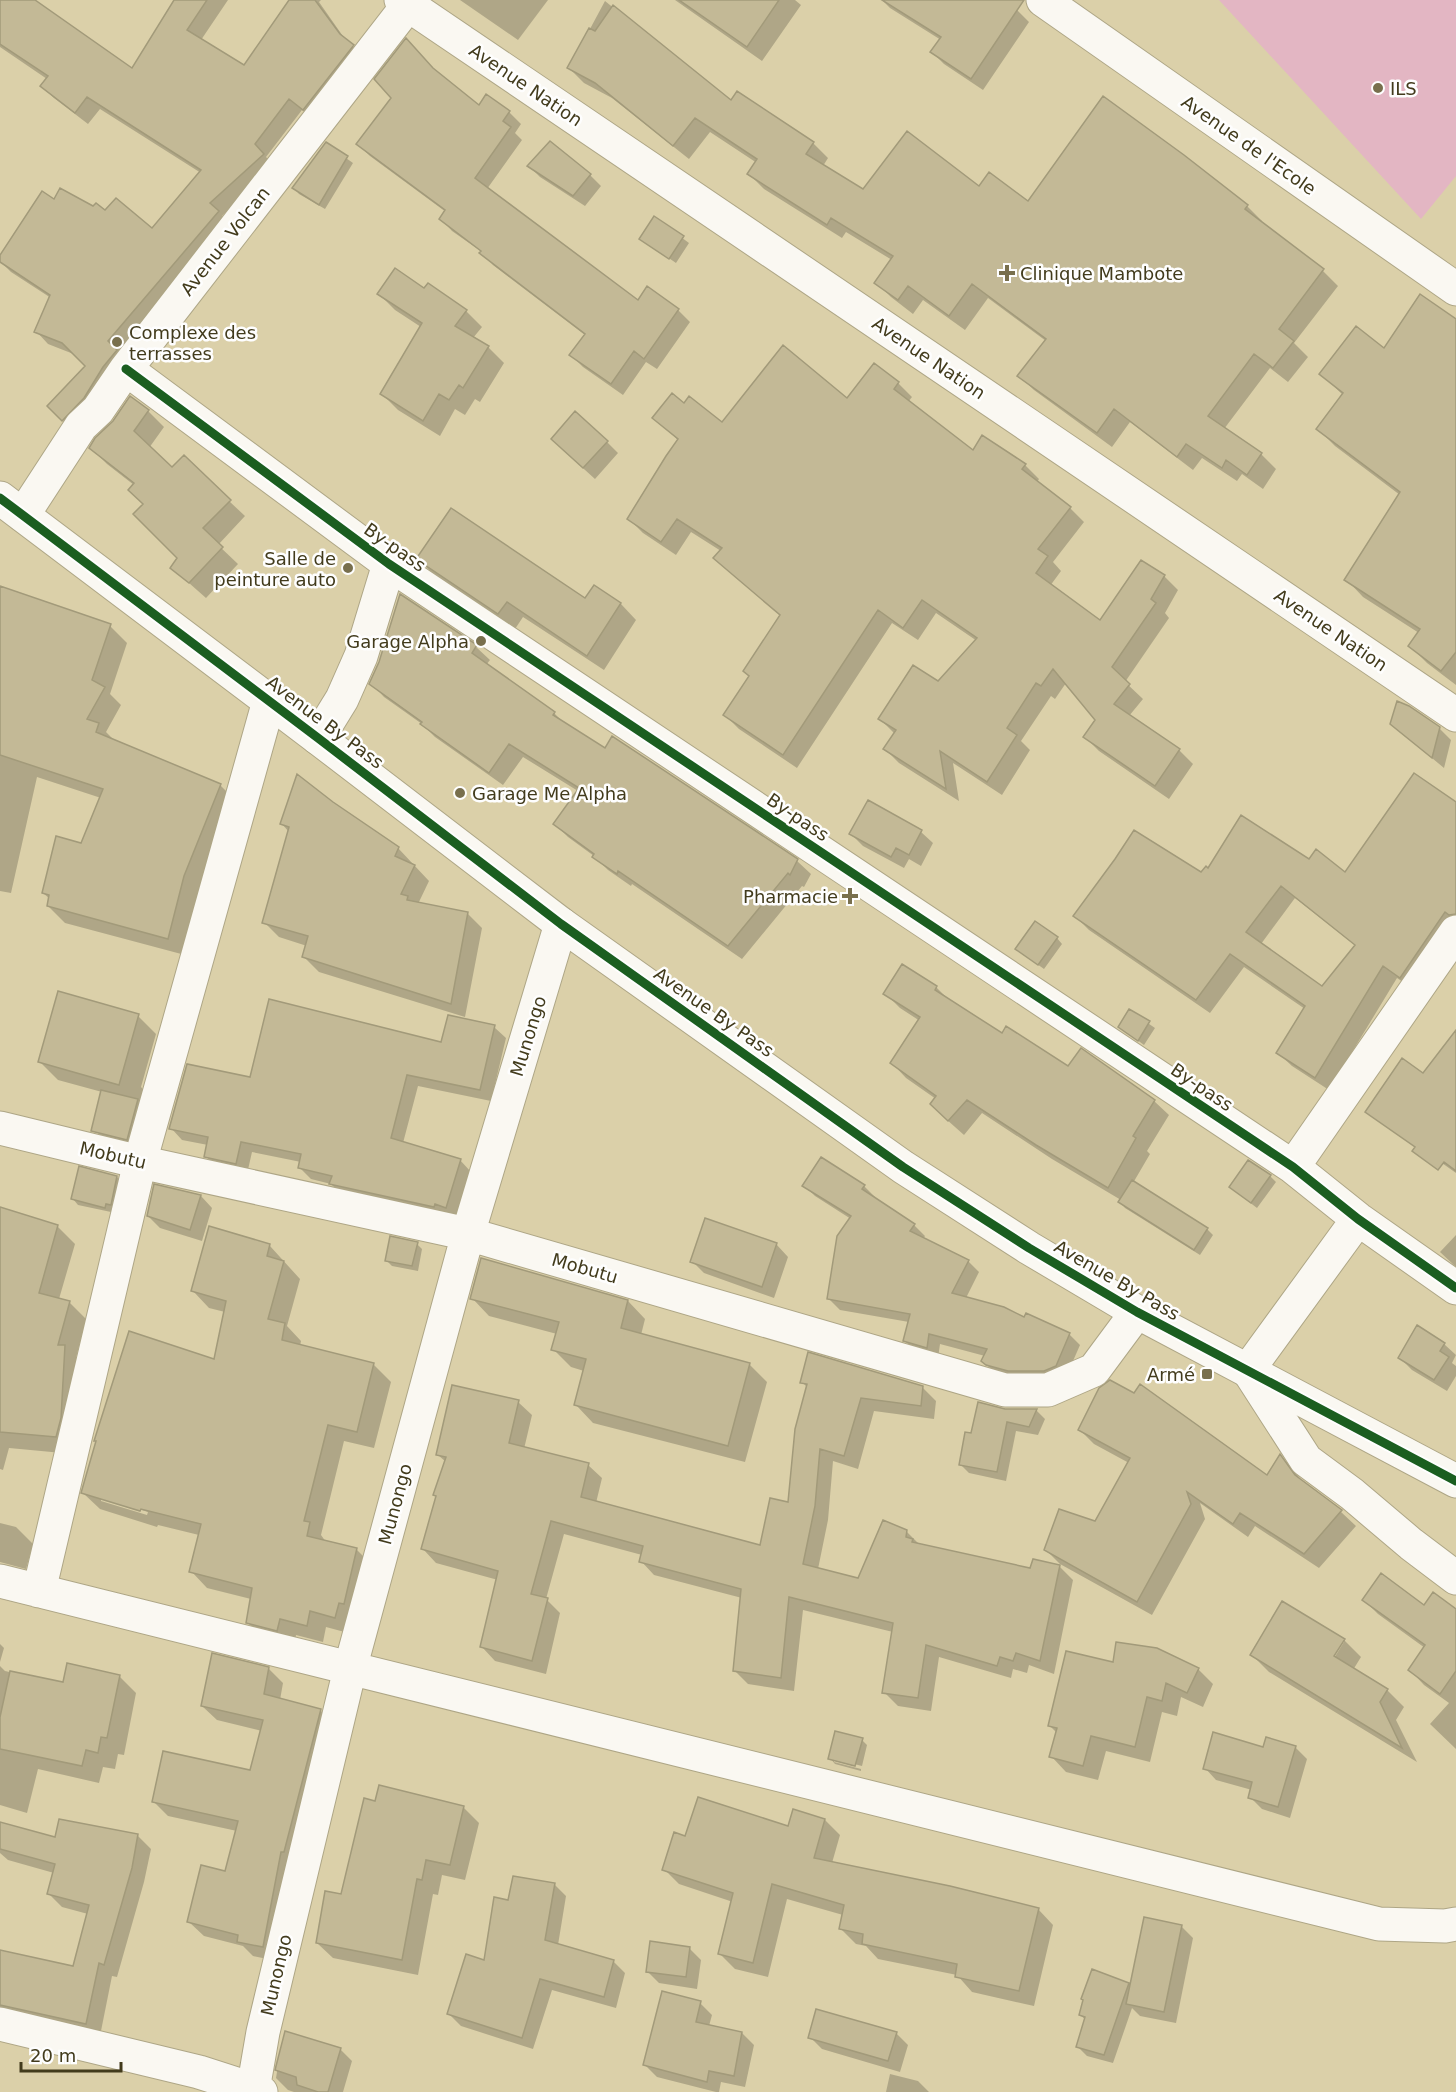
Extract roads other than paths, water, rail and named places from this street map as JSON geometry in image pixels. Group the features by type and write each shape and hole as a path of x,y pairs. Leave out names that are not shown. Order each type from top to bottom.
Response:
{"main road":[{"name":"Avenue de l'Ecole","path":"1043,0 1456,289"},
{"name":"Avenue Volcan","path":"11,507 81,426 98,410 126,369 407,2"},
{"name":"Avenue Nation","path":"407,2 1456,715"},
{"name":"By-pass","path":"126,369 389,564 1293,1167 1358,1219 1456,1288"},
{"name":"Avenue By Pass","path":"11,507 269,700 561,924 903,1167 1029,1248 1137,1312 1456,1481"},
{"path":"318,738 342,699 361,656 389,564"},
{"path":"39,1591 140,1162 269,700"},
{"name":"Munongo","path":"257,2091 263,2032 350,1670 468,1234 561,924"},
{"path":"1293,1167 1456,932"},
{"name":"Mobutu","path":"0,1128 140,1162 468,1234 1005,1390 1048,1390 1094,1370 1137,1312"},
{"path":"1358,1219 1248,1370 1306,1460 1456,1578"},
{"path":"0,1581 350,1670 1379,1924 1445,1926 1456,1924"},
{"path":"0,2024 197,2082 257,2091"}],"place":[{"name":"ILS","path":"1378,88"},
{"name":"Clinique Mambote","path":"1007,273"},
{"name":"Complexe des terrasses","path":"117,342"},
{"name":"Salle de peinture auto","path":"348,568"},
{"name":"Garage Alpha","path":"481,641"},
{"name":"Garage Me Alpha","path":"460,793"},
{"name":"Pharmacie","path":"850,896"},
{"name":"Armé","path":"1207,1374"}]}
